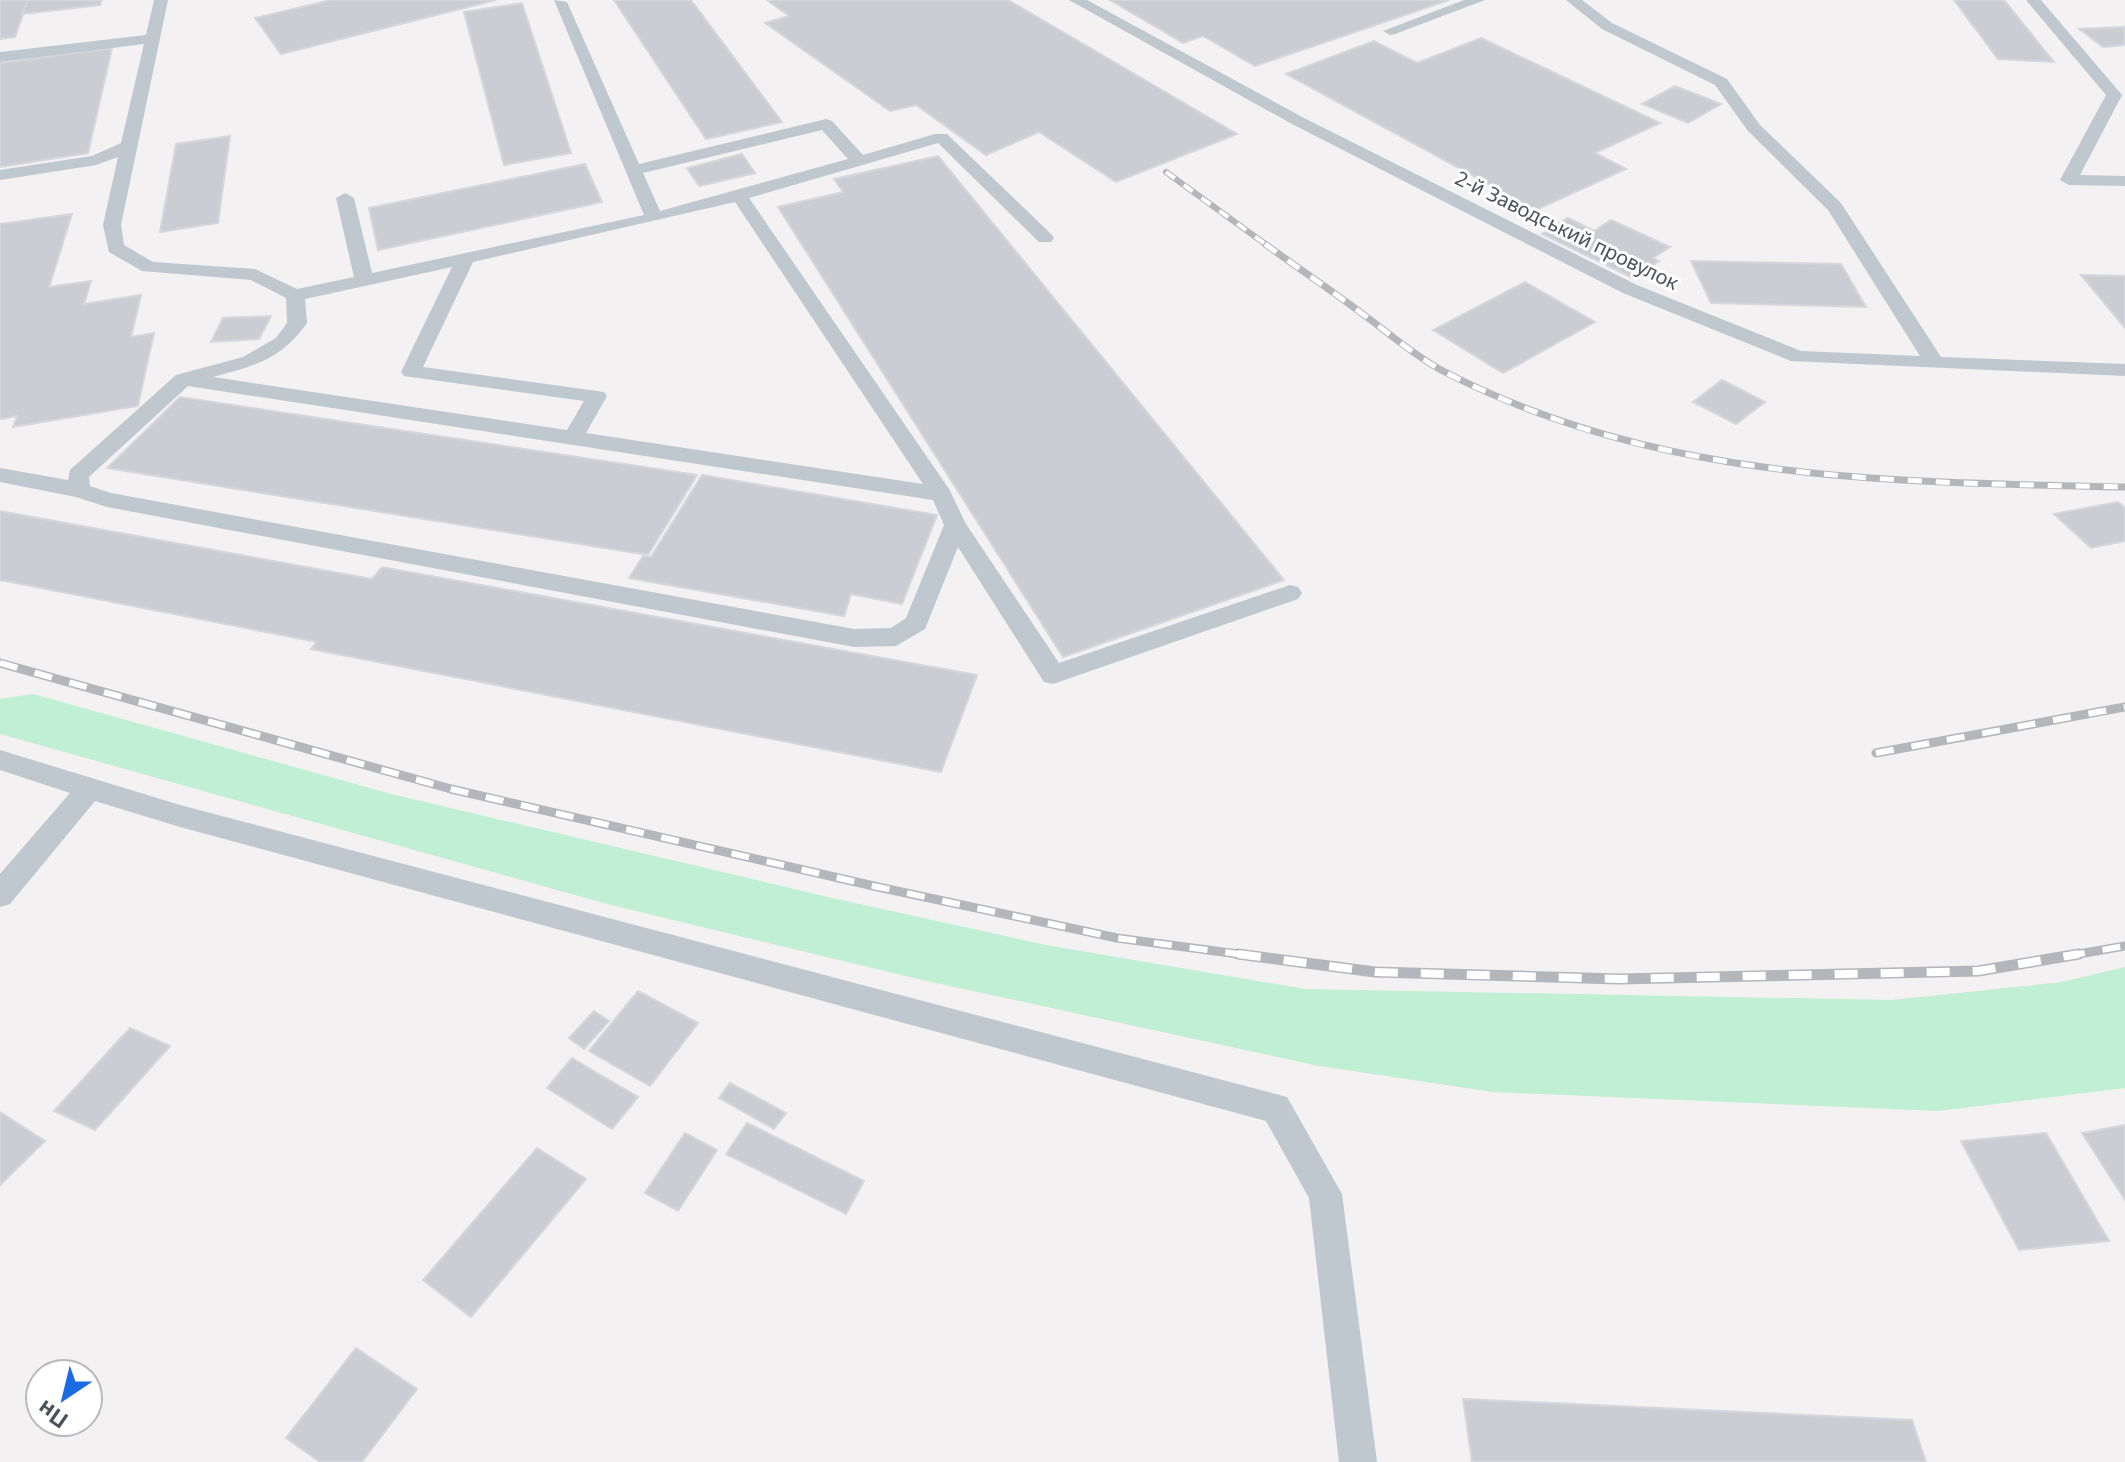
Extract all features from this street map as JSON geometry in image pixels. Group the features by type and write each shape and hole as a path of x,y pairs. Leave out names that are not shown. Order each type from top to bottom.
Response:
{"lane":[{"path":"161,0 150,39 112,225 115,248 149,267 255,275 295,295 654,218 941,137 1045,238"},
{"name":"2-й Заводський провулок","path":"1076,0 1298,121 1630,289 1798,357 2125,370"},
{"path":"1390,31 1478,0"},
{"path":"1573,0 1607,26 1721,82 1754,128 1835,207 1935,363"},
{"path":"2033,0 2114,95 2069,180 2125,181"},
{"path":"560,2 654,218"},
{"path":"0,57 150,39"},
{"path":"633,170 826,124 860,162"},
{"path":"0,175 96,160 127,147"},
{"path":"739,196 941,494 955,525 1053,675 1290,593"},
{"path":"345,198 364,280"},
{"path":"465,259 411,372 597,396 573,438"},
{"path":"80,490 78,475 183,379 250,361 283,342 297,323 295,295"},
{"path":"183,379 941,494"},
{"path":"0,475 80,490 107,500 854,638 896,637 916,623 955,525"},
{"path":"0,760 180,816 1276,1108 1325,1194 1358,1462"},
{"path":"0,895 90,788"}],"green space":[{"path":"33,694 391,794 841,900 1046,945 1305,989 1892,1000 2062,982 2125,967 2125,1088 1938,1111 1493,1092 1319,1066 922,980 607,904 0,734 0,699"}],"building":[{"path":"0,0 28,0 15,37 0,39"},
{"path":"28,0 102,0 100,5 22,14"},
{"path":"331,0 496,0 281,54 255,18"},
{"path":"614,0 691,0 782,122 706,139"},
{"path":"767,0 1008,0 1237,134 1116,182 1039,132 986,155 916,105 890,111 765,23 789,16"},
{"path":"1110,0 1449,0 1255,66 1203,36 1183,43"},
{"path":"1954,0 2004,0 2054,62 1998,59"},
{"path":"522,3 571,153 504,165 464,12"},
{"path":"2124,27 2125,45 2103,47 2079,29"},
{"path":"1481,38 1660,123 1595,153 1626,169 1536,210 1286,74 1374,41 1417,63"},
{"path":"112,48 88,153 0,167 0,63"},
{"path":"1675,86 1721,104 1688,123 1642,104"},
{"path":"230,136 218,223 160,232 176,144"},
{"path":"742,154 755,173 699,186 687,168"},
{"path":"938,156 1284,580 1063,657 778,207 843,192 834,179"},
{"path":"585,164 602,202 378,250 369,208"},
{"path":"72,214 49,287 91,281 84,304 141,295 131,337 154,333 138,406 13,427 17,416 0,419 0,224"},
{"path":"1568,218 1594,231 1611,220 1670,247 1653,258 1659,261 1633,278 1542,234"},
{"path":"1691,261 1841,264 1866,307 1711,303"},
{"path":"2081,275 2125,276 2125,328"},
{"path":"1525,282 1595,322 1503,373 1433,330"},
{"path":"271,316 259,339 211,342 223,318"},
{"path":"1722,380 1765,402 1736,424 1693,402"},
{"path":"180,397 697,475 648,555 107,468"},
{"path":"702,475 937,515 902,604 851,594 844,616 629,578 643,556 651,557"},
{"path":"2118,502 2125,508 2125,541 2091,548 2054,514"},
{"path":"0,511 372,579 382,567 977,675 941,772 311,649 317,642 0,580"},
{"path":"638,991 698,1023 650,1086 589,1051"},
{"path":"594,1011 609,1021 584,1049 569,1038"},
{"path":"130,1028 170,1046 95,1130 54,1111"},
{"path":"572,1058 638,1097 612,1129 547,1088"},
{"path":"730,1083 786,1113 774,1129 719,1098"},
{"path":"0,1112 45,1141 0,1185"},
{"path":"747,1123 864,1181 846,1214 726,1154"},
{"path":"2125,1125 2125,1200 2082,1133"},
{"path":"685,1133 717,1150 678,1211 645,1193"},
{"path":"2046,1133 2109,1241 2019,1250 1961,1141"},
{"path":"537,1148 586,1179 471,1317 423,1280"},
{"path":"356,1348 417,1389 362,1462 320,1462 286,1438"},
{"path":"1463,1399 1912,1420 1926,1462 1472,1462"}],"railway":[{"path":"1166,172 1268,246"},
{"path":"1265,244 1443,371 1524,408 1607,435 1691,455 1776,469 1949,482 2125,487"},
{"path":"0,663 451,789 878,887 1117,938 1253,956"},
{"path":"1876,753 2125,707"},
{"path":"2067,956 2125,946"},
{"path":"1238,954 1375,972 1619,979 1978,971 2079,954"}]}
